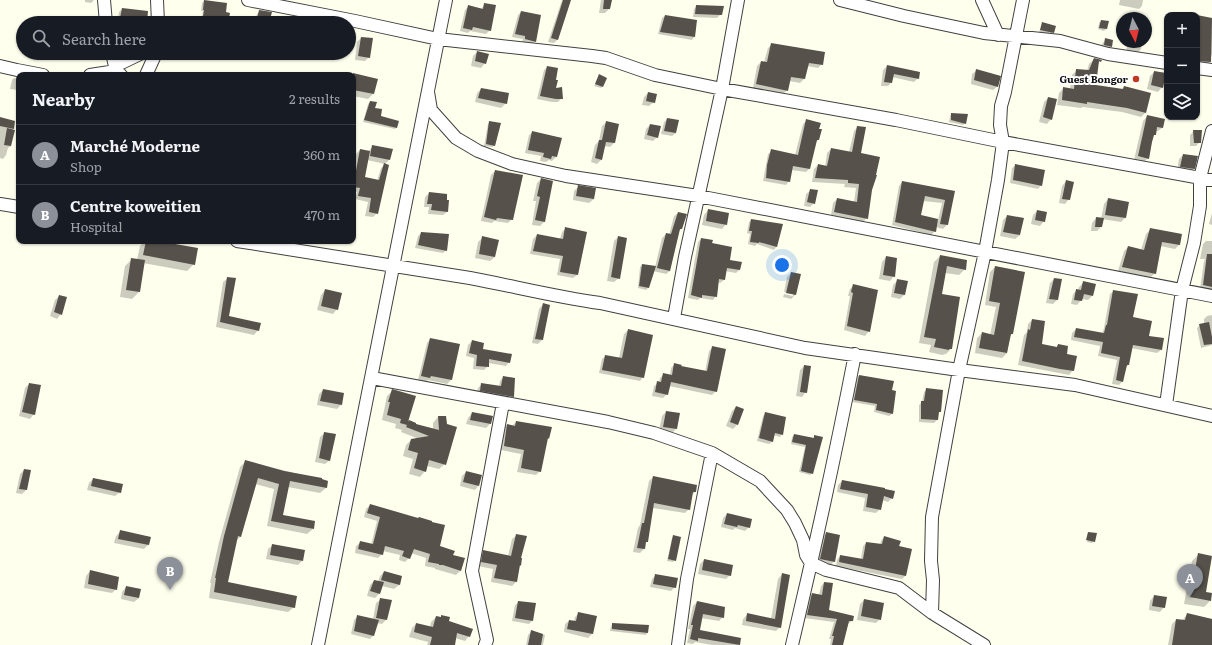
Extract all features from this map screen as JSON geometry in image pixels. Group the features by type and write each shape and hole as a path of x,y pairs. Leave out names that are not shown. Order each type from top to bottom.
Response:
{"street":[{"path":"104,0 105,16"},
{"path":"157,0 158,16"},
{"path":"248,0 330,16"},
{"path":"318,645 446,0"},
{"path":"674,318 698,196 722,89 738,0"},
{"path":"840,0 904,16 984,33 1060,41 1108,54 1164,63"},
{"path":"982,0 998,35"},
{"path":"932,613 932,517 959,370 985,252 1003,142 1000,125 1001,106 1005,92 1022,0"},
{"path":"356,21 438,39 606,58 654,75 722,89 896,120 1003,142 1206,179"},
{"path":"114,60 117,71 132,60"},
{"path":"147,72 153,60"},
{"path":"0,66 27,72"},
{"path":"1200,68 1212,70"},
{"path":"428,92 431,110 456,138 478,151 512,164 566,176 698,196 1212,296"},
{"path":"1166,405 1182,290 1206,179 1212,131"},
{"path":"0,204 16,207"},
{"path":"256,244 394,265 600,303 674,318 805,348 1075,385 1212,416"},
{"path":"792,645 839,439 855,354"},
{"path":"372,378 608,422 654,433 712,453 760,481 778,500 795,523 802,540 806,556 811,563 826,570 899,588 932,613 984,645"},
{"path":"485,645 487,640 472,571 503,403"},
{"path":"678,645 687,580 712,453"}],"building":[{"path":"204,0 227,3 226,12 230,13 229,16 203,16"},
{"path":"563,0 571,0 558,40 551,38"},
{"path":"604,0 612,0 610,9 603,9"},
{"path":"484,3 496,5 491,31 473,27 472,30 463,28 468,5 483,9"},
{"path":"696,5 724,6 722,15 695,14"},
{"path":"122,8 148,11 148,16 120,16"},
{"path":"259,10 272,12 271,16 258,16"},
{"path":"521,11 541,15 536,42 525,39 525,36 515,34"},
{"path":"665,15 697,20 695,37 660,32"},
{"path":"1200,16 1212,18 1211,62 1200,61"},
{"path":"1101,20 1109,21 1107,29 1099,28"},
{"path":"1042,22 1056,26 1054,33 1040,30"},
{"path":"361,37 373,38 370,58 358,56"},
{"path":"1105,38 1113,40 1112,47 1104,45"},
{"path":"771,43 825,52 823,65 809,63 805,79 791,77 788,91 756,84 761,61 767,62"},
{"path":"477,51 489,54 486,64 475,61"},
{"path":"1094,58 1102,60 1101,62 1099,61 1096,85 1123,89 1124,86 1151,93 1146,113 1127,108 1062,100 1063,87 1074,89 1076,69 1089,70"},
{"path":"887,65 920,72 919,79 894,74 892,83 884,82"},
{"path":"547,66 558,68 556,88 562,87 563,99 540,96"},
{"path":"976,69 1001,76 998,87 974,80"},
{"path":"1154,71 1164,73 1163,88 1151,85"},
{"path":"356,74 378,79 374,94 356,91"},
{"path":"599,74 607,78 603,87 595,84"},
{"path":"481,88 509,93 507,104 478,98"},
{"path":"648,92 657,94 655,103 646,101"},
{"path":"1048,97 1057,99 1052,120 1043,117"},
{"path":"370,101 377,102 375,108 382,109 381,116 399,121 397,128 364,120"},
{"path":"951,113 968,114 966,124 951,120"},
{"path":"1147,115 1164,119 1163,128 1157,127 1156,135 1154,135 1149,159 1138,156"},
{"path":"0,117 15,121 14,129 0,126"},
{"path":"667,118 679,120 676,133 664,131"},
{"path":"806,119 821,123 819,129 822,129 819,140 817,140 810,169 793,166 790,182 766,178 767,165 771,149 798,155"},
{"path":"489,121 501,123 495,146 486,144"},
{"path":"606,121 619,124 615,143 606,142 602,160 595,158 599,140 602,140"},
{"path":"650,124 661,126 658,138 647,135"},
{"path":"857,126 866,127 861,153 880,157 877,175 872,190 868,219 834,212 837,198 857,202 859,184 848,183 848,180 815,178 818,164 827,166 831,148 852,152"},
{"path":"7,128 15,130 11,146 4,145"},
{"path":"1193,130 1202,130 1201,143 1194,143"},
{"path":"532,131 562,138 557,157 552,156 551,159 543,157 544,153 528,150"},
{"path":"372,145 393,149 390,160 370,156"},
{"path":"360,149 370,151 365,177 379,180 384,163 389,165 378,214 369,212 371,198 358,196 360,188 356,187 356,171"},
{"path":"1183,154 1198,156 1195,169 1180,167"},
{"path":"1015,164 1045,170 1042,186 1013,180"},
{"path":"495,170 523,175 513,220 497,218 496,220 484,217"},
{"path":"541,178 553,181 545,222 535,220 540,197 537,196"},
{"path":"1066,180 1074,182 1070,200 1062,199"},
{"path":"902,181 955,191 948,225 940,224 945,200 925,196 921,215 938,219 936,232 895,222"},
{"path":"578,185 596,188 594,199 576,196"},
{"path":"810,189 818,190 815,204 807,202"},
{"path":"429,192 447,194 447,200 449,200 448,212 431,210 432,204 427,204"},
{"path":"1108,198 1129,202 1126,218 1105,215"},
{"path":"708,209 729,213 727,225 706,221"},
{"path":"1037,210 1047,212 1045,222 1035,220"},
{"path":"678,212 687,214 682,229 680,229 670,271 657,268 666,233 671,234"},
{"path":"1007,215 1024,218 1020,235 1003,232"},
{"path":"1096,217 1104,218 1102,227 1095,227"},
{"path":"751,219 783,224 777,247 759,242 750,242 752,231 749,231"},
{"path":"565,227 587,232 578,275 560,272 563,256 533,251 537,234 563,239"},
{"path":"1150,228 1182,234 1180,245 1162,242 1156,274 1122,267 1128,246 1144,250"},
{"path":"421,232 449,234 447,251 418,245"},
{"path":"482,236 499,240 495,257 479,254"},
{"path":"618,236 627,238 620,279 611,277"},
{"path":"701,238 713,240 712,243 732,247 730,260 742,262 740,270 727,268 725,280 719,279 717,297 702,295 702,298 691,295"},
{"path":"145,244 175,244 198,248 195,265 143,255"},
{"path":"1207,254 1212,254 1212,287 1203,285"},
{"path":"940,255 967,260 966,270 947,266 942,294 960,297 952,349 949,350 934,347 936,339 924,337"},
{"path":"886,256 897,258 895,277 883,275"},
{"path":"131,258 145,260 140,292 126,290"},
{"path":"642,264 656,266 649,288 639,286"},
{"path":"995,266 1025,272 1013,334 1011,334 1007,353 979,348 982,332 994,335 1000,303 989,301"},
{"path":"791,272 801,274 796,295 786,293"},
{"path":"227,277 236,278 229,316 261,323 259,331 220,322"},
{"path":"1054,278 1062,279 1058,300 1049,299"},
{"path":"897,279 908,281 905,295 894,293"},
{"path":"1083,281 1096,284 1093,296 1084,294 1082,301 1074,300 1076,289 1081,290"},
{"path":"853,284 878,290 870,332 847,326 853,293 851,292"},
{"path":"325,289 342,293 338,310 321,306"},
{"path":"1113,290 1138,294 1133,317 1152,321 1149,336 1164,338 1162,350 1133,345 1129,365 1127,365 1123,382 1116,380 1120,357 1101,353 1103,342 1074,337 1076,328 1104,333 1107,325"},
{"path":"59,295 67,297 62,315 54,312"},
{"path":"543,303 550,305 543,340 535,339"},
{"path":"1032,319 1045,321 1042,344 1057,347 1058,344 1068,346 1067,354 1077,356 1074,371 1022,361 1028,329 1030,330"},
{"path":"1209,322 1212,344 1204,345 1199,324"},
{"path":"628,329 653,335 644,378 602,370 605,355 622,358"},
{"path":"430,338 460,344 452,380 431,376 430,378 421,376"},
{"path":"472,340 484,343 483,349 512,354 510,363 489,359 489,367 476,366 477,355 469,353"},
{"path":"712,346 726,349 717,392 671,382 668,395 655,392 657,381 661,382 663,373 672,375 674,363 682,365 681,366 707,371"},
{"path":"804,365 811,366 807,393 800,392"},
{"path":"859,375 894,381 892,390 896,391 893,414 876,410 877,404 854,400"},
{"path":"503,376 515,378 514,397 480,391 481,383 501,386"},
{"path":"29,383 41,385 35,415 22,412"},
{"path":"926,388 943,390 941,412 939,412 938,420 921,419 921,401 924,401"},
{"path":"323,389 344,393 342,405 320,401"},
{"path":"392,389 416,396 408,422 409,420 416,424 439,430 438,416 446,416 447,424 457,427 446,465 429,460 426,472 414,468 418,453 408,450 411,439 429,436 406,427 407,425 400,423 401,419 387,415 390,402 388,402"},
{"path":"736,406 744,409 738,425 730,422"},
{"path":"666,411 680,413 677,429 663,427"},
{"path":"472,412 493,416 491,424 470,420"},
{"path":"765,412 786,417 783,435 775,433 773,442 759,438"},
{"path":"516,421 552,427 549,439 548,438 541,472 521,468 524,450 504,446 507,424 515,426"},
{"path":"324,432 336,434 330,461 319,458"},
{"path":"794,434 814,438 814,435 823,437 813,474 801,471 806,445 792,442"},
{"path":"245,460 284,471 322,478 328,481 327,488 290,481 283,515 315,521 314,529 271,521 279,484 258,478 241,537 238,536 228,582 297,596 295,608 214,592 215,578 224,536"},
{"path":"24,469 31,470 27,490 19,489"},
{"path":"466,471 482,475 479,486 463,482"},
{"path":"653,476 697,485 696,492 693,492 690,510 654,503 648,542 646,542 645,549 637,548 642,523 644,523"},
{"path":"93,478 123,484 121,493 91,486"},
{"path":"842,480 895,491 893,499 884,496 881,510 866,507 868,494 840,489"},
{"path":"370,504 445,525 440,546 455,551 453,555 465,558 461,571 428,562 430,554 414,549 410,559 402,556 404,551 385,546 383,555 358,549 360,541 373,544 380,517 367,513"},
{"path":"727,513 752,519 750,528 724,524"},
{"path":"120,530 151,537 149,545 118,539"},
{"path":"826,532 840,535 835,562 820,559"},
{"path":"1088,532 1097,533 1095,542 1086,540"},
{"path":"516,534 527,536 517,582 494,578 497,565 481,562 483,550 511,556"},
{"path":"673,535 681,537 676,561 668,559"},
{"path":"884,536 901,541 899,546 912,549 906,576 839,562 840,555 863,559 866,542 882,544"},
{"path":"272,544 305,550 303,561 270,555"},
{"path":"1198,553 1212,556 1206,592 1212,593 1211,601 1190,597"},
{"path":"704,559 733,565 731,576 702,570"},
{"path":"90,570 119,577 117,590 88,584"},
{"path":"384,571 402,576 400,585 381,580"},
{"path":"782,573 790,575 781,628 746,621 747,613 775,619"},
{"path":"655,574 678,578 676,588 653,584"},
{"path":"374,580 384,582 380,594 370,591"},
{"path":"824,582 833,583 829,610 854,616 853,621 849,621 843,645 832,645 834,636 832,636 837,619 807,615 812,593 822,595"},
{"path":"126,586 141,589 139,598 124,595"},
{"path":"1154,595 1167,597 1165,608 1152,606"},
{"path":"380,598 392,600 387,620 376,618"},
{"path":"864,599 884,603 881,620 861,616"},
{"path":"518,601 536,603 533,621 515,618"},
{"path":"697,601 725,607 724,618 703,614 700,630 741,638 740,645 698,638 698,641 690,639 693,625 691,625"},
{"path":"578,612 597,616 593,634 567,629 569,620 576,621"},
{"path":"1187,613 1212,619 1212,645 1172,645 1176,619 1185,620"},
{"path":"357,615 379,620 374,636 354,631"},
{"path":"441,615 450,617 449,621 473,629 470,637 457,633 455,645 430,645 432,637 414,632 416,623 433,627 436,616 441,617"},
{"path":"612,623 649,625 648,633 612,629"},
{"path":"531,630 543,634 541,645 528,645"}],"place":[{"name":"Guest Bongor","path":"1136,79"},
{"name":"Centre koweitien","path":"170,590"},
{"name":"Marché Moderne","path":"1190,597"}]}
